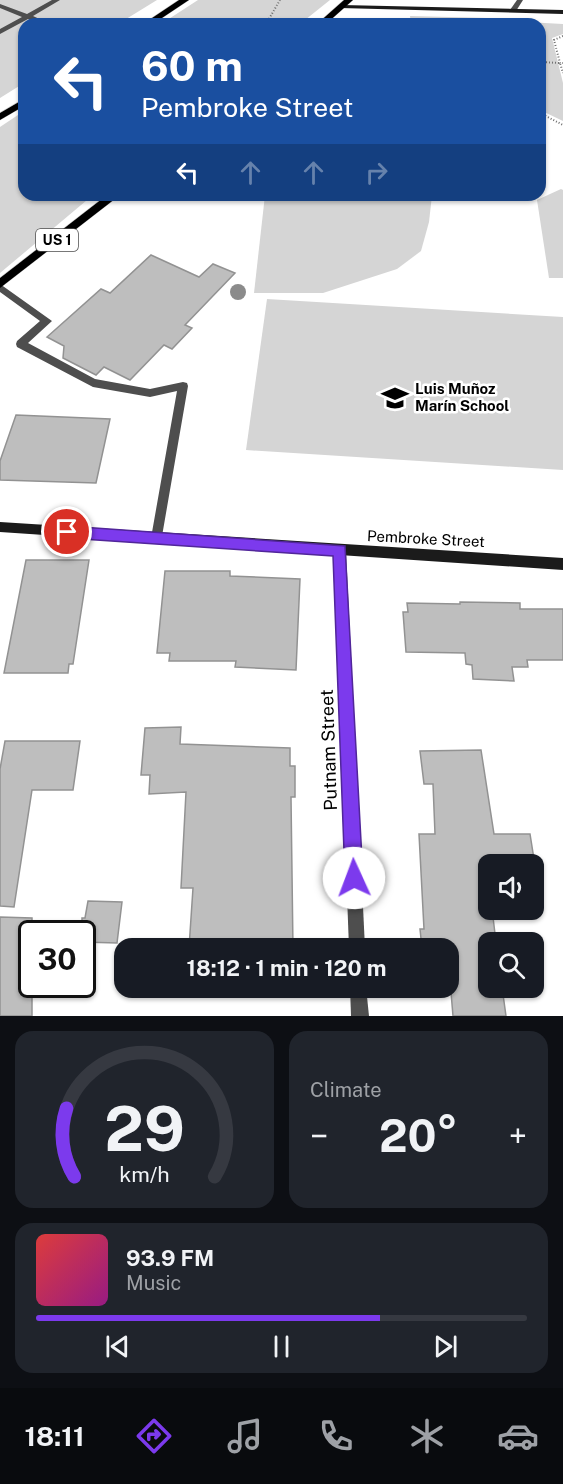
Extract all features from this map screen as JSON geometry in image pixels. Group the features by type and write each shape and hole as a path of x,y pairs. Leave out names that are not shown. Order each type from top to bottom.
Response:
{"main road":[{"path":"156,18 185,0"},
{"path":"328,18 345,3"},
{"path":"0,117 18,106"},
{"name":"US 1","path":"0,286 106,201"}],"street":[{"path":"0,6 28,17 57,0"},
{"path":"514,10 520,0"},
{"path":"345,3 563,12"},
{"path":"0,32 18,22"},
{"path":"0,286 47,321 21,344 93,383 150,393 183,386 157,538"},
{"name":"Pembroke Street","path":"0,527 563,564"},
{"name":"Putnam Street","path":"340,551 357,938"},
{"path":"359,998 360,1016"}],"path":[{"path":"270,18 280,0"},
{"path":"563,36 554,40 563,73"},
{"path":"546,62 562,63"},
{"path":"546,116 563,125"}],"shaded area":[{"path":"0,0 157,0 128,18 18,18 18,87 0,98"},
{"path":"198,0 330,0 308,18 170,18"},
{"path":"410,16 487,18 410,18"},
{"path":"546,23 563,24 563,34 552,38 563,83 563,121 546,113"},
{"path":"18,115 18,201 86,201 0,273 0,127"},
{"path":"563,190 563,278 549,278 537,201 546,201 546,196"},
{"path":"264,201 431,201 429,222 421,251 397,269 323,293 254,293"},
{"path":"267,299 563,317 563,470 246,450"}],"building":[{"path":"151,255 199,277 213,264 235,273 185,325 192,328 172,349 164,345 130,380 104,367 96,375 63,358 64,346 47,337 101,289 110,293"},
{"path":"16,415 110,419 96,483 0,480 0,461"},
{"path":"26,560 89,560 73,664 69,664 68,673 4,673"},
{"path":"165,571 230,571 230,576 300,579 296,670 235,667 236,661 169,661 170,653 157,653"},
{"path":"460,602 520,603 520,609 563,609 563,660 527,660 528,667 512,667 514,681 473,679 472,665 466,664 465,653 406,652 403,612 408,612 407,603 460,604"},
{"path":"181,727 180,744 290,748 290,766 295,766 295,797 291,797 293,938 190,938 193,888 181,888 186,792 149,794 150,775 141,775 145,728"},
{"path":"5,741 80,741 73,790 32,790 14,907 0,906 0,769"},
{"path":"481,750 494,834 530,834 533,854 478,854 478,920 493,920 495,932 478,932 478,998 504,998 506,1016 453,1016 452,998 459,998 459,938 421,938 420,929 424,929 419,834 435,834 433,784 424,784 420,751"},
{"path":"88,901 122,902 118,938 114,938 114,943 96,942 96,920 82,920 85,918"},
{"path":"0,917 32,918 32,920 18,920 18,998 32,998 32,1016 0,1016"}],"place":[{"name":"Luis Muñoz Marín School","path":"395,398"}],"route":[{"path":"67,532 340,551 354,878"}]}
